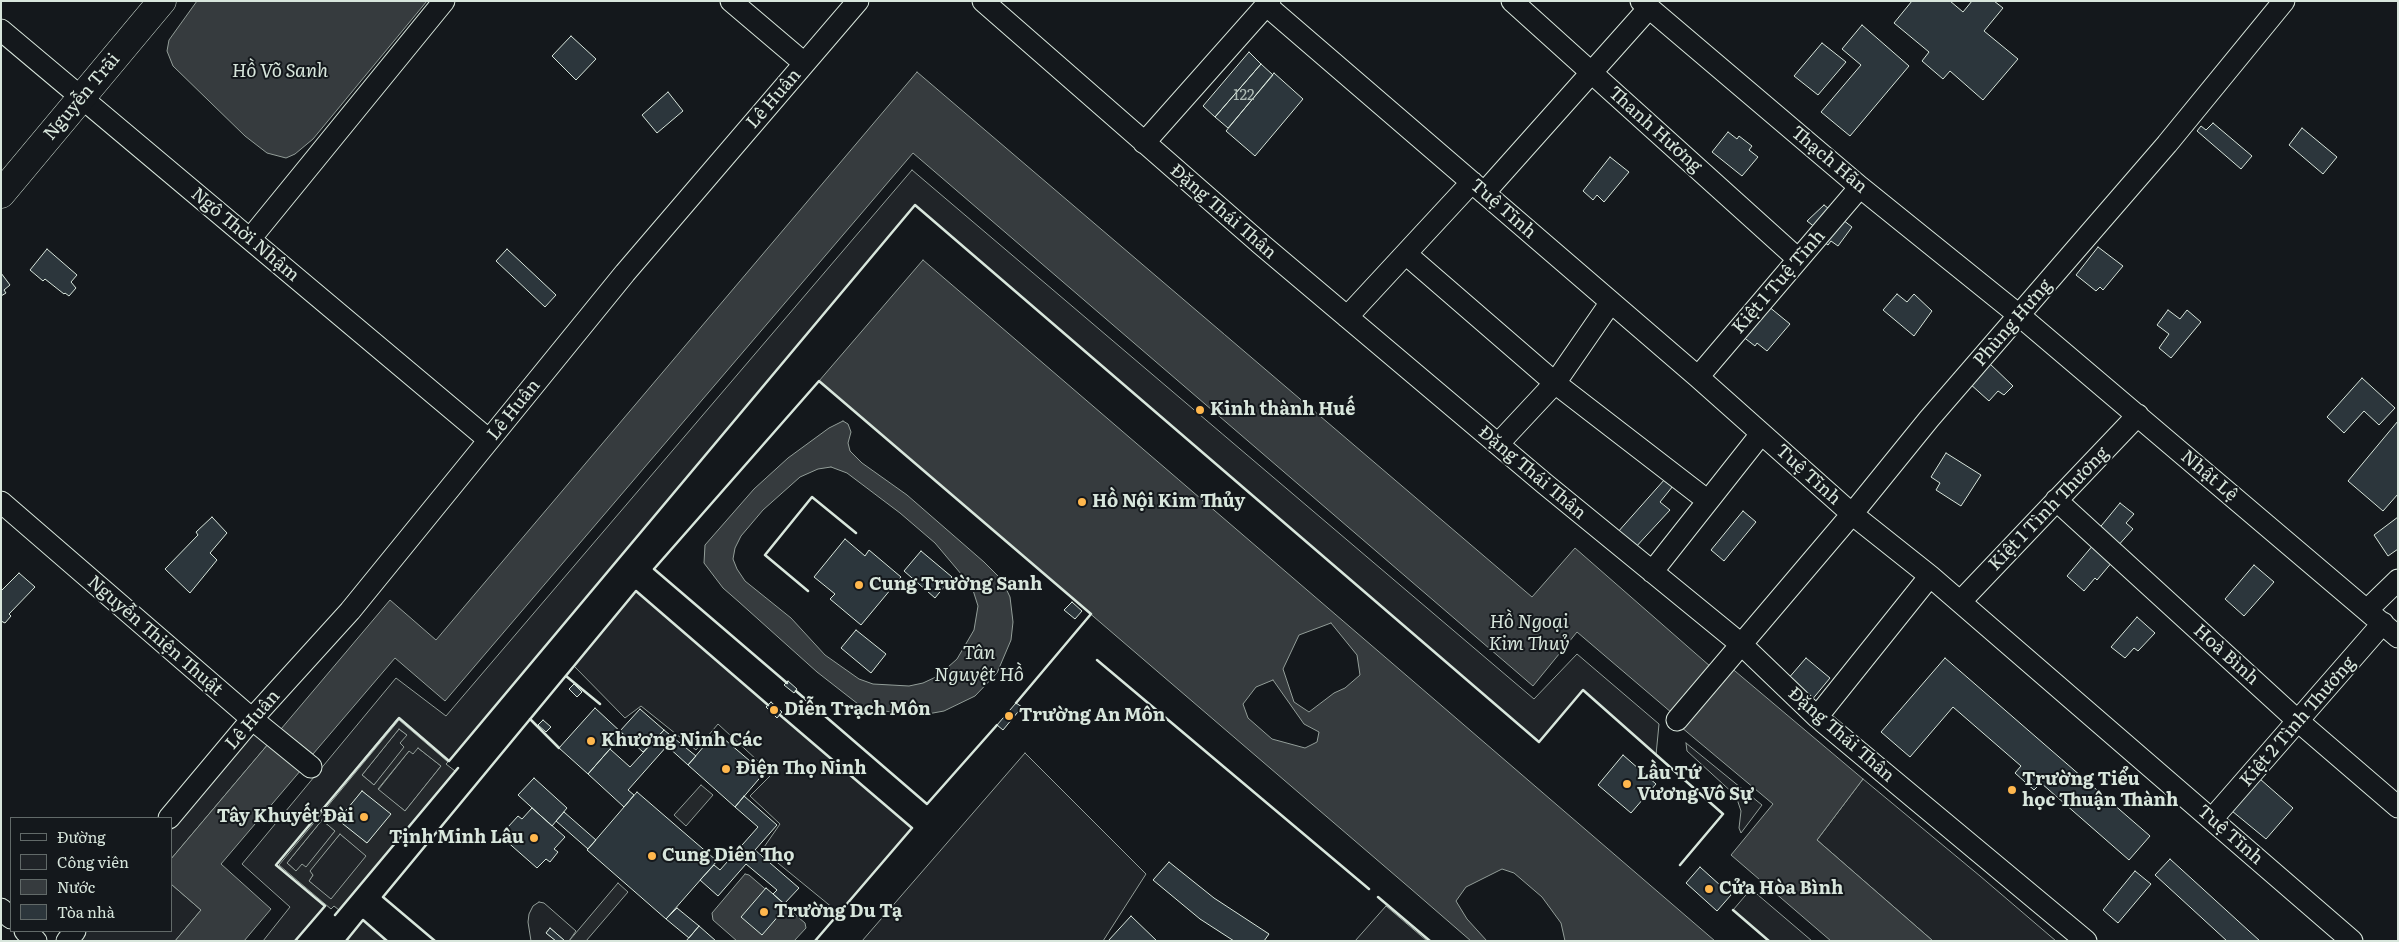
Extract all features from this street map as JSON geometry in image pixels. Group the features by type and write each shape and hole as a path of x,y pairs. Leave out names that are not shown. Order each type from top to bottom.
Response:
{"main road":[{"name":"Nguyễn Trãi","path":"1,194 162,1"}],"street":[{"path":"250,239 444,1"},
{"path":"731,1 804,64"},
{"name":"Lê Huân","path":"170,817 252,719 350,611 625,273 858,1"},
{"name":"Đặng Thái Thân","path":"983,1 1144,143 1347,317 1742,645 1818,717 2086,941"},
{"name":"Thanh Hương","path":"1512,1 1798,259"},
{"name":"Phùng Hưng","path":"1677,720 1852,514 1929,419 2167,144 2284,1"},
{"path":"1144,143 1268,3"},
{"name":"Tuệ Tĩnh","path":"1268,3 1478,188 1698,377 1852,514 1930,576 2352,941"},
{"path":"1347,317 1406,254 1478,188 1592,73 1645,5"},
{"name":"Thạch Hãn","path":"1645,5 1860,187 2020,316"},
{"name":"Ngô Thời Nhậm","path":"1,30 489,440"},
{"name":"Kiệt 1 Tuệ Tĩnh","path":"1698,377 1860,187"},
{"path":"1406,254 1555,383 1708,501"},
{"path":"1498,444 1555,383 1611,302"},
{"name":"Nhật Lệ","path":"2020,316 2383,623"},
{"name":"Kiệt 1 Tình Thương","path":"1960,602 2138,415"},
{"path":"1652,572 1761,434"},
{"name":"Hoà Bình","path":"2056,500 2298,721 2398,807"},
{"name":"Nguyễn Thiện Thuật","path":"1,502 252,719 311,766"},
{"path":"1818,717 1930,576"},
{"name":"Kiệt 2 Tình Thương","path":"2212,819 2383,623 2398,580"},
{"path":"26,932 36,941"}],"green space":[{"path":"912,170 1534,699 1577,654 1659,724 1656,755 1583,690 1539,742 915,205 449,761 398,718 276,865 325,906 295,941 263,941 290,907 242,864 396,678 446,716"},
{"path":"636,591 768,705 766,707 777,717 780,715 912,828 839,913 762,850 780,824 750,796 772,774 718,724 696,750 641,706 625,718 574,666"},
{"path":"249,727 269,743 172,858 172,822"},
{"path":"399,729 407,735 405,747 374,785 362,775"},
{"path":"1686,743 1762,805 1741,833 1739,828 1741,811 1736,796 1687,751"},
{"path":"418,748 441,766 405,811 378,790 409,751"},
{"path":"1025,753 1146,874 1103,941 862,941"},
{"path":"1863,779 2056,941 1933,941 1817,840"},
{"path":"322,820 335,831 306,868 296,871 287,863"},
{"path":"340,834 367,856 331,900 309,881 313,875 309,871"},
{"path":"172,885 201,910 175,941 74,941 82,932 172,932"},
{"path":"1751,889 1812,941 1769,941 1733,910"},
{"path":"539,902 544,903 576,931 569,941 565,941 550,928 546,933 556,941 531,941 528,922 529,914 533,906"},
{"path":"1386,906 1427,941 1355,941"},
{"path":"363,920 387,941 346,941"}],"shaded area":[{"path":"399,720 448,762 446,764 455,771 339,910 334,906 331,909 279,865","holes":["399,729 407,735 400,743 404,747 374,785 362,775","418,748 441,766 405,811 378,789 409,751 413,754","362,791 390,814 367,843 339,820","322,820 335,831 306,867 302,864 296,871 287,863","340,834 366,856 331,899 309,881 313,875 310,871"]},
{"path":"701,785 713,795 686,826 674,815"},
{"path":"618,883 628,892 586,941 569,941"}],"water":[{"name":"Hồ Võ Sanh","path":"197,1 427,1 313,139 295,154 286,158 267,153 245,136 173,66 167,51 169,40"},
{"name":"Hồ Ngoại Kim Thuỷ","path":"917,72 1532,597 1575,548 1711,667 1672,713 1577,632 1533,686 913,153 445,701 395,658 313,754 281,729 390,600 436,640"},
{"name":"Hồ Nội Kim Thủy","path":"923,260 1715,941 1565,941 1561,923 1542,897 1514,873 1502,869 1466,887 1456,901 1467,919 1487,941 1471,941 819,381","holes":["1331,623 1357,655 1360,675 1345,688 1334,693 1309,712 1294,702 1283,669 1299,635","1273,680 1304,724 1319,732 1317,742 1305,748 1272,739 1248,718 1243,704 1256,687"]},
{"name":"Tân Nguyệt Hồ","path":"843,421 848,424 851,432 848,443 850,451 862,463 907,495 984,562 1002,580 1010,597 1013,622 1011,640 997,673 975,696 944,711 922,715 903,714 873,709 858,704 817,672 723,588 704,563 705,545 754,489 788,458 829,428","holes":["831,467 847,473 900,513 935,543 972,587 978,606 974,630 957,659 938,676 923,683 909,686 873,684 859,679 825,655 791,618 745,581 733,559 735,548 741,536 763,510 800,477 818,469"]},
{"path":"1729,666 1863,779 1817,840 1933,941 1831,941 1731,855 1773,804 1681,727"},
{"path":"269,743 301,770 221,864 271,909 244,941 175,941 201,910 172,885 172,858"},
{"path":"745,874 749,875 805,923 806,928 794,941 737,941 713,920 712,913"}],"building":[{"path":"1912,1 1950,1 1963,12 1972,1 1994,1 2003,8 1984,31 2018,59 1983,100 1950,71 1943,79 1922,61 1929,52 1894,23"},
{"path":"1862,25 1909,66 1850,136 1821,112 1861,65 1842,49"},
{"path":"571,36 596,59 576,80 552,56"},
{"path":"1822,43 1846,62 1818,95 1794,76"},
{"path":"1249,52 1261,64 1215,117 1203,106"},
{"path":"1261,64 1273,75 1228,128 1215,117"},
{"path":"1274,73 1303,99 1255,156 1226,131"},
{"path":"668,92 683,111 657,133 642,115"},
{"path":"2213,123 2252,156 2241,169 2197,131 2201,126 2206,130"},
{"path":"2302,128 2337,157 2323,174 2289,145"},
{"path":"1728,132 1737,139 1739,136 1752,146 1749,150 1758,157 1742,176 1712,152"},
{"path":"1610,157 1629,172 1604,202 1597,195 1593,200 1583,191"},
{"path":"1824,205 1852,227 1838,246 1831,241 1828,245 1821,240 1820,231 1807,221"},
{"path":"2098,247 2123,266 2103,290 2100,287 2096,291 2076,275"},
{"path":"47,249 77,275 71,282 76,288 69,296 45,279 43,281 30,270"},
{"path":"507,249 556,295 545,307 496,261"},
{"path":"1,273 10,285 4,290 6,293 1,296"},
{"path":"1897,294 1907,302 1914,294 1932,311 1914,336 1883,310"},
{"path":"1757,297 1790,324 1767,351 1757,343 1755,346 1742,336"},
{"path":"2168,310 2180,319 2187,310 2201,322 2171,358 2159,348 2169,334 2157,325"},
{"path":"1988,362 2013,386 2004,395 1998,391 1989,401 1969,383"},
{"path":"2362,378 2395,408 2379,425 2364,411 2344,433 2327,417"},
{"path":"2398,421 2398,494 2383,511 2348,481"},
{"path":"1946,453 1981,475 1961,506 1936,490 1940,483 1931,477"},
{"path":"1665,479 1673,486 1660,502 1670,510 1634,549 1617,533"},
{"path":"2120,503 2134,514 2126,523 2133,529 2116,548 2097,531"},
{"path":"1743,511 1756,522 1724,561 1711,550"},
{"path":"212,517 227,533 210,553 217,560 190,593 165,569 198,535 196,532"},
{"path":"2398,517 2398,549 2388,556 2374,535"},
{"name":"Cung Trường Sanh","path":"845,539 865,556 869,550 901,577 861,625 830,599 835,594 814,577"},
{"path":"2094,544 2113,561 2097,580 2095,578 2084,591 2067,576"},
{"path":"921,551 952,577 935,598 904,571"},
{"path":"2254,565 2274,582 2244,616 2225,599"},
{"path":"19,573 35,587 9,614 11,616 5,623 1,621 1,591"},
{"path":"1072,602 1082,611 1075,619 1064,610"},
{"path":"2137,617 2155,633 2138,651 2134,648 2125,658 2111,647"},
{"path":"856,630 886,654 871,673 841,648"},
{"path":"1806,658 1830,678 1811,701 1787,680"},
{"path":"1945,658 2150,836 2129,860 2041,783 2034,790 2015,773 2021,766 1953,707 1910,757 1881,732"},
{"path":"788,681 797,689 794,693 784,685"},
{"path":"574,684 582,692 577,697 569,689"},
{"name":"Diễn Trạch Môn","path":"771,702 782,712 777,718 766,707"},
{"name":"Trường An Môn","path":"1016,703 1022,707 1003,730 997,725"},
{"name":"Khương Ninh Các","path":"595,708 623,734 588,774 559,748"},
{"path":"640,709 664,730 643,752 620,731"},
{"path":"543,720 551,727 546,732 538,725"},
{"path":"664,730 696,756 688,765 667,746 628,790 634,795 624,807 588,774 610,749 630,767"},
{"name":"Điện Thọ Ninh","path":"716,732 764,773 735,807 688,765"},
{"name":"Lầu Tứ Vương Vô Sự","path":"1623,755 1656,784 1631,813 1598,785"},
{"path":"534,778 567,808 552,826 518,795"},
{"path":"2260,779 2293,808 2266,839 2232,811"},
{"name":"Tây Khuyết Đài","path":"362,791 391,814 367,843 338,820"},
{"name":"Cung Diên Thọ","path":"637,792 717,861 666,919 587,850"},
{"path":"744,796 777,825 755,850 799,888 784,904 773,894 777,890 746,864 718,896 700,880 714,865 720,870 758,827 735,807"},
{"name":"Tịnh Minh Lâu","path":"532,808 565,837 554,849 558,852 550,862 546,859 537,868 504,839 511,831 508,827 518,816 522,819"},
{"path":"564,812 596,840 588,849 556,821"},
{"path":"2170,859 2260,941 2227,941 2155,875"},
{"path":"1169,862 1214,898 1269,934 1264,941 1234,941 1200,919 1153,880"},
{"name":"Cửa Hòa Bình","path":"1700,867 1731,895 1717,911 1686,883"},
{"path":"2135,871 2151,884 2118,923 2103,910"},
{"name":"Trường Du Tạ","path":"766,888 787,906 762,935 741,917"},
{"path":"677,908 699,926 689,938 666,919"},
{"path":"1131,916 1157,941 1108,941"},
{"path":"699,926 716,941 686,941"},
{"path":"550,928 565,941 556,941 546,933"}],"wall":[{"path":"295,941 325,906 276,865 399,718 449,761 915,205 1539,742 1583,690 1723,814 1680,865"},
{"path":"787,683 654,569 819,381 1091,614 1016,703"},
{"path":"808,591 765,555 812,497 856,533"},
{"path":"435,941 383,897 636,591 768,705"},
{"path":"1097,660 1369,889"},
{"path":"566,676 600,704"},
{"path":"796,691 927,804 997,725"},
{"path":"780,715 912,828 815,941"},
{"path":"530,719 559,748"},
{"path":"335,915 458,768"},
{"path":"1378,897 1430,941"},
{"path":"1733,910 1769,941"},
{"path":"346,941 363,920 387,941"}],"place":[{"name":"Kinh thành Huế","path":"1200,410"},
{"name":"Hồ Nội Kim Thủy","path":"1082,502"},
{"name":"Cung Trường Sanh","path":"859,585"},
{"name":"Diễn Trạch Môn","path":"774,710"},
{"name":"Trường An Môn","path":"1009,716"},
{"name":"Khương Ninh Các","path":"591,741"},
{"name":"Điện Thọ Ninh","path":"726,769"},
{"name":"Lầu Tứ Vương Vô Sự","path":"1627,784"},
{"name":"Trường Tiểu học Thuận Thành","path":"2012,790"},
{"name":"Tây Khuyết Đài","path":"364,817"},
{"name":"Tịnh Minh Lâu","path":"534,838"},
{"name":"Cung Diên Thọ","path":"652,856"},
{"name":"Cửa Hòa Bình","path":"1709,889"},
{"name":"Trường Du Tạ","path":"764,912"}]}
